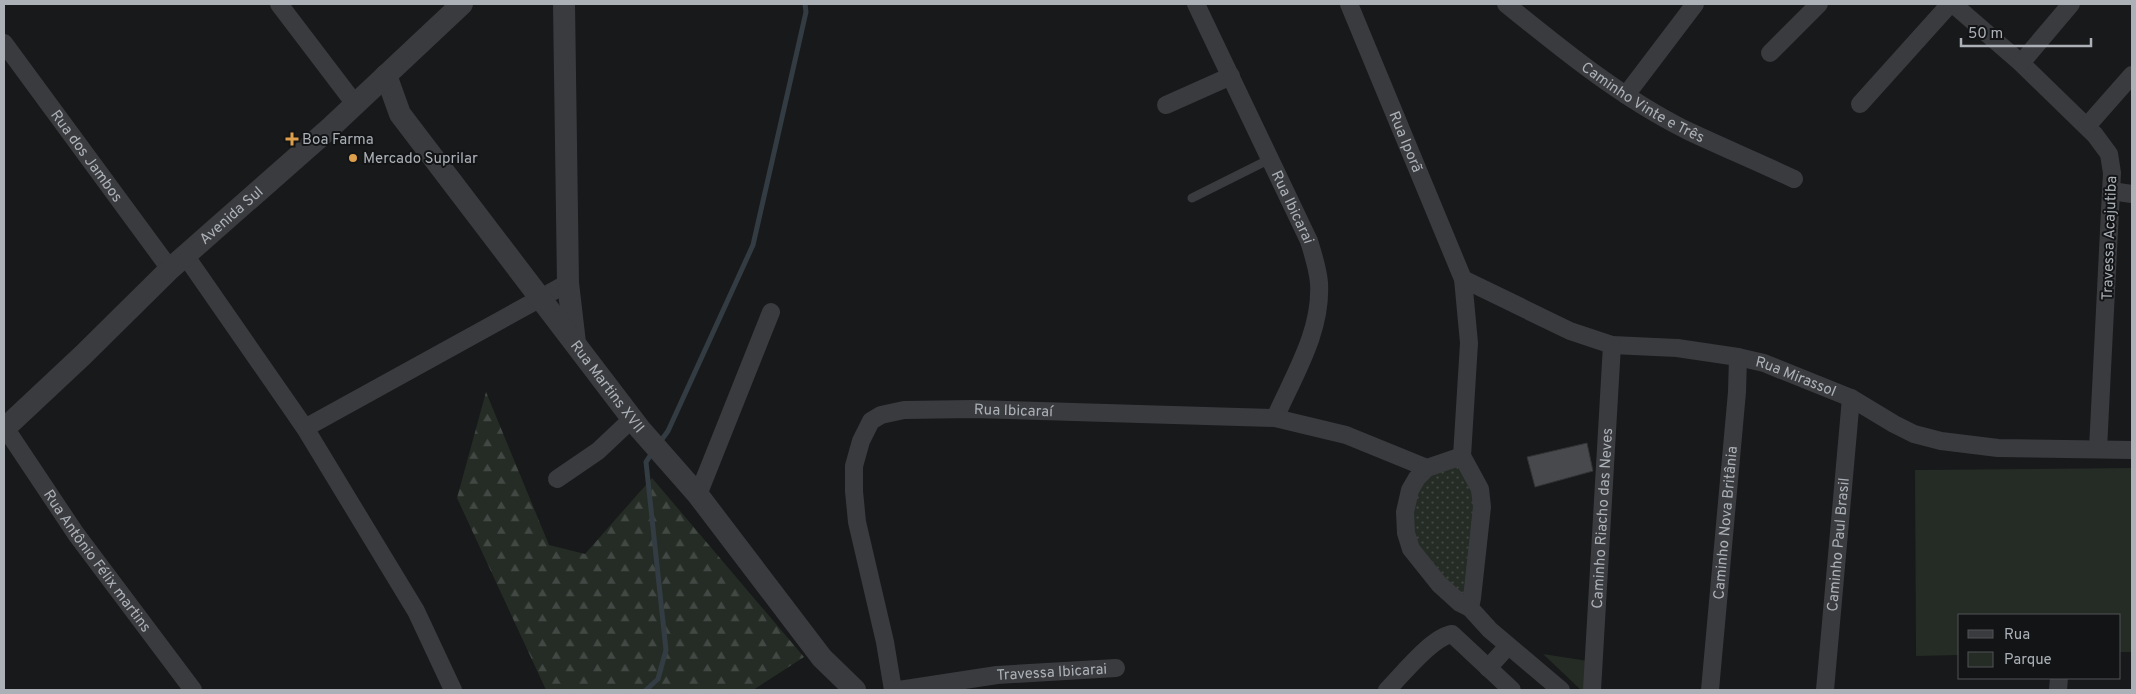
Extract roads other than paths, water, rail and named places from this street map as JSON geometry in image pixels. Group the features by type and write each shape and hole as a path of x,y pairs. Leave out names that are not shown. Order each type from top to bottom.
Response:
{"street":[{"path":"279,4 361,99 400,114"},
{"name":"Avenida Sul","path":"4,427 83,355 178,262 361,99 462,4"},
{"name":"Rua Martins XVII","path":"564,4 568,283 575,344 636,424 698,494 822,658 855,690"},
{"name":"Rua Ibicarai","path":"1196,4 1309,241 1319,282 1319,304 1315,326 1275,418"},
{"name":"Rua Iporã","path":"1349,4 1463,278 1469,343 1462,456"},
{"name":"Caminho Vinte e Três","path":"1506,4 1571,58 1626,95 1686,130 1794,179"},
{"path":"1626,95 1695,4"},
{"path":"1770,53 1819,4"},
{"path":"1860,104 1951,4"},
{"name":"Travessa Acajutiba","path":"1951,4 2021,63 2087,126 2109,154 2112,173 2098,449"},
{"path":"2021,63 2071,4"},
{"name":"Rua dos Jambos","path":"4,43 178,262 305,428 416,611 453,690"},
{"path":"386,75 400,114 542,298 575,344"},
{"path":"2087,126 2132,75"},
{"path":"1166,105 1231,76"},
{"path":"2111,191 2132,194"},
{"name":"Rua Mirassol","path":"1463,278 1570,332 1612,345 1677,348 1764,363 1851,398 1907,431 1940,441 1998,448 2132,450"},
{"path":"305,428 568,283"},
{"path":"698,494 771,312"},
{"name":"Caminho Riacho das Neves","path":"1592,690 1612,345"},
{"name":"Caminho Nova Britânia","path":"1710,690 1737,392 1738,357"},
{"name":"Caminho Paul Brasil","path":"1825,690 1851,398"},
{"name":"Rua Ibicaraí","path":"893,690 885,642 857,522 854,491 856,453 865,431 872,421 880,415 924,408 1275,418 1346,435 1427,468"},
{"path":"557,479 636,424"},
{"name":"Rua Antônio Félix martins","path":"4,427 76,534 193,690"},
{"path":"1470,608 1482,507 1481,495 1473,475 1462,456 1427,468 1416,478 1406,499 1405,512 1407,539 1411,549 1427,571 1452,596 1470,608 1490,630 1561,690"},
{"path":"1387,690 1433,644 1449,634 1452,634 1512,690"},
{"path":"1488,668 1508,646"},
{"name":"Travessa Ibicarai","path":"899,690 997,675 1116,668"}],"lane":[{"path":"1192,198 1270,160"}],"waterway":[{"path":"660,442 668,431 753,245 806,12 805,4"},
{"path":"646,690 658,679 666,650 646,462 652,453"}],"place":[{"name":"Boa Farma","path":"292,139"},
{"name":"Mercado Suprilar","path":"353,158"}]}
